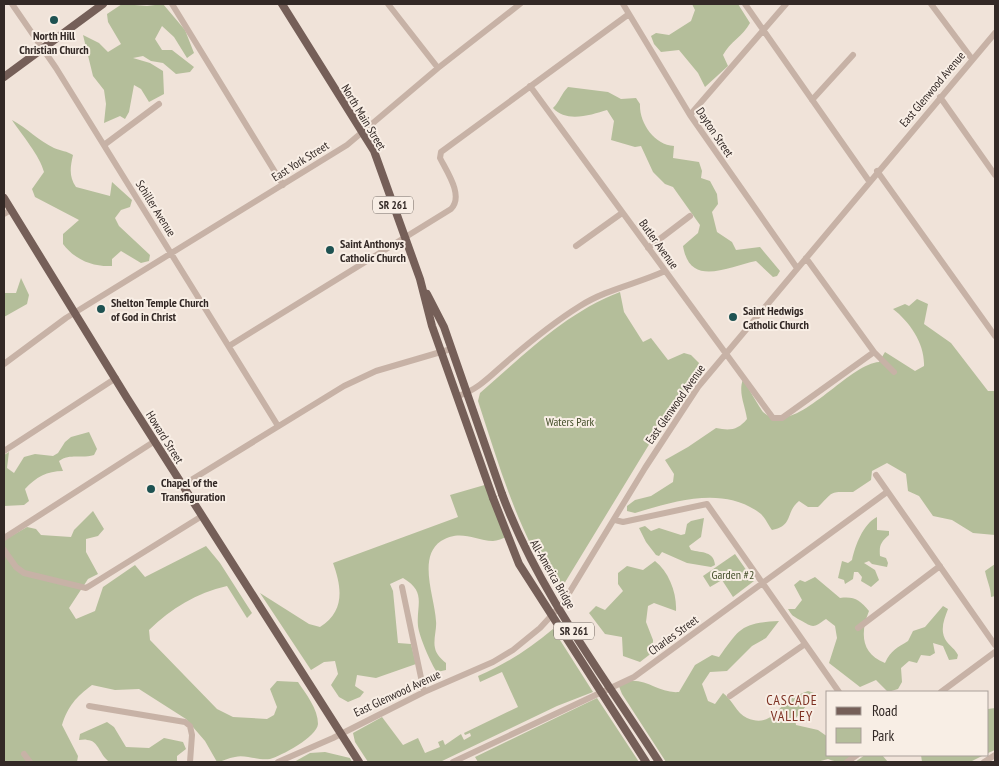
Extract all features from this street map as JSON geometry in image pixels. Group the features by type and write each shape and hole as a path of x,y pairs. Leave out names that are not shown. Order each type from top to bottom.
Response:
{"main road":[{"path":"4,77 102,4"},
{"name":"North Main Street","path":"282,4 374,151 420,279 442,351 502,494"},
{"name":"Howard Street","path":"4,198 183,486 359,762"},
{"name":"North Main Street","path":"420,279 442,323 462,395"},
{"name":"North Main Street","path":"466,405 493,498"},
{"name":"All-America Bridge","path":"502,494 515,529 541,579 659,762"},
{"name":"All-America Bridge","path":"493,498 519,564 646,762"}],"street":[{"name":"Schiller Avenue","path":"12,4 43,48 278,426"},
{"path":"172,4 283,185"},
{"path":"388,4 438,68"},
{"name":"East York Street","path":"4,364 75,314 347,145 438,68 520,4"},
{"name":"Dayton Street","path":"623,4 690,115 797,268"},
{"path":"745,4 869,181"},
{"path":"690,115 786,4"},
{"path":"931,4 972,59"},
{"path":"229,346 405,238 455,205 456,195 440,158 441,152 629,14"},
{"name":"East Glenwood Avenue","path":"278,762 333,738 424,692 493,662 514,650 540,628 563,603 688,401 877,171 995,33"},
{"path":"812,100 853,55"},
{"name":"Butler Avenue","path":"530,86 770,415 774,418 782,418 874,352"},
{"path":"940,97 995,175"},
{"path":"104,145 159,104"},
{"path":"877,171 995,336"},
{"path":"4,214 11,210"},
{"path":"576,246 622,212"},
{"path":"648,248 690,216"},
{"path":"806,258 874,352 894,372"},
{"path":"462,395 485,382 510,359 580,306 606,292 646,280 665,271"},
{"path":"183,486 327,395 362,377 442,351 451,350"},
{"path":"4,451 116,378"},
{"path":"4,538 155,441"},
{"path":"876,475 995,645"},
{"name":"Charles Street","path":"453,762 634,677 887,492"},
{"path":"615,520 623,522 706,503 838,691"},
{"path":"4,550 16,567 24,573 86,588 202,516"},
{"path":"858,628 940,566"},
{"path":"402,587 424,692"},
{"path":"730,696 805,644"},
{"path":"942,691 995,652"},
{"path":"89,706 181,721 190,726 192,735 190,762"},
{"path":"24,754 30,762"},
{"path":"984,762 995,755"}],"green space":[{"path":"122,4 147,6 163,4 185,30 194,53 187,58 174,37 162,26 155,39 162,50 172,50 194,67 190,72 176,74 163,63 151,61 143,56 133,58 150,63 163,71 164,94 149,102 141,89 134,85 129,112 125,119 120,116 104,123 106,104 104,90 93,76 83,35 99,43 108,52 121,44 108,22 107,14"},
{"path":"692,4 738,4 750,23 723,55 728,66 705,87 698,73 679,50 661,52 654,44 651,36 656,33 669,35 691,21 695,10"},
{"path":"568,87 608,92 621,99 636,98 640,104 642,118 649,131 660,142 674,146 673,158 699,162 702,171 701,178 710,181 717,194 718,204 712,212 717,232 732,242 736,250 760,247 780,271 777,276 773,277 756,261 711,272 693,267 687,259 683,246 698,233 700,225 673,187 665,184 653,172 641,146 635,147 611,140 614,121 607,110 586,116 572,117 558,113 553,108"},
{"path":"12,120 54,148 73,155 71,172 72,180 76,187 110,196 112,182 132,200 130,207 121,210 115,218 119,226 150,255 149,261 141,263 121,251 112,259 112,266 105,266 91,264 68,250 63,244 63,234 79,220 35,197 32,189 44,172 35,152"},
{"path":"21,278 29,295 27,304 4,317 4,293 16,293"},
{"name":"Waters Park","path":"620,292 624,312 643,342 651,338 668,360 684,353 691,355 699,363 691,383 675,402 564,584 557,590 531,545 520,521 478,401 480,393 546,336 581,311"},
{"path":"917,299 928,304 924,324 951,343 988,391 995,391 995,535 973,533 952,520 933,516 919,496 908,491 906,474 887,463 872,471 871,480 853,492 833,493 818,507 808,507 799,501 792,510 787,522 779,528 772,530 761,514 747,505 731,500 699,498 683,500 635,513 627,511 627,506 635,500 651,496 673,482 674,474 665,460 716,428 733,429 747,419 742,394 743,379 763,412 775,418 789,416 804,409 866,366 879,362 885,352 915,371 924,366 922,350 915,334 905,320 893,309 905,304 909,306"},
{"path":"89,432 97,449 94,455 72,457 59,461 63,471 52,472 42,476 25,489 29,501 24,505 4,506 4,455 9,452 7,468 14,473 24,457 35,454 53,456 58,453 65,442 71,437"},
{"path":"488,484 507,537 493,541 461,535 454,536 441,541 434,548 430,557 429,578 436,621 435,645 438,654 446,663 446,670 437,672 429,657 418,626 418,594 415,588 403,578 390,584 393,591 398,643 411,644 416,664 376,678 357,675 355,686 364,692 360,697 348,702 339,697 331,685 338,674 335,661 324,662 311,670 260,593 309,624 320,627 334,614 339,598 338,581 333,563 458,517 450,495"},
{"path":"93,511 104,529 98,536 86,539 86,552 98,574 88,579 69,608 76,619 95,611 103,587 135,565 145,577 206,546 220,563 252,613 247,618 227,586 195,597 176,608 149,630 150,640 217,709 233,717 267,719 274,715 277,707 270,689 277,681 298,682 316,713 318,724 312,735 290,750 270,759 239,756 217,762 205,741 186,719 139,689 115,690 92,685 73,702 62,725 78,756 77,762 4,762 4,538 6,539 27,527 36,529 41,535 71,537 74,530"},
{"path":"877,517 877,530 889,531 889,535 880,546 880,556 886,558 887,567 872,564 869,561 864,563 875,570 879,580 871,587 861,581 862,577 858,572 854,572 853,579 845,584 844,580 838,578 842,561 848,563 852,560 855,548 864,530"},
{"path":"704,518 701,537 689,546 691,550 710,555 715,565 711,567 687,563 662,552 659,556 656,555 646,542 639,528 645,526 651,531 659,528 681,535 685,534 687,524 691,521"},
{"name":"Garden #2","path":"735,554 754,581 733,597 722,580 710,587 703,576"},
{"path":"655,561 671,583 676,611 654,603 648,606 646,622 653,640 653,652 640,662 623,656 622,637 605,634 589,613 596,606 605,610 623,591 618,584 618,573 627,566 643,570"},
{"path":"995,564 995,596 991,597 985,571"},
{"path":"815,577 840,598 849,598 863,604 869,611 864,627 867,648 877,659 885,663 892,652 908,641 913,631 925,627 943,606 948,609 943,626 943,634 958,655 957,659 949,660 943,646 933,643 935,653 930,656 921,655 917,663 909,661 901,668 902,682 898,689 887,691 876,680 860,687 829,663 837,638 835,626 826,619 811,626 794,617 788,609 795,609 802,600 794,585 800,580 805,582"},
{"path":"779,621 766,638 752,646 727,671 710,672 702,684 708,701 715,704 723,693 743,716 762,721 772,716 790,699 808,691 814,693 812,699 795,719 796,725 818,730 826,736 826,756 855,756 847,761 840,762 828,759 817,762 666,762 622,694 618,684 627,681 643,682 663,690 679,692 695,665 712,655 719,657 737,633 743,629 757,623"},
{"path":"553,629 593,692 557,706 440,762 368,762 355,742 353,733 382,717 403,745 418,738 425,753 440,747 438,742 443,740 445,745 461,734 464,740 471,736 470,733 465,735 464,733 518,707 502,672 480,682 478,676 517,656"},
{"path":"597,698 639,762 478,762 475,757"},
{"path":"995,708 995,750 989,753 989,709"},
{"path":"107,722 114,727 126,747 149,748 164,738 183,742 186,749 177,756 177,762 110,762 94,743 79,740 80,734"},
{"path":"325,752 350,758 352,762 294,762 310,753"},
{"path":"864,756 883,756 888,762 855,762"},
{"path":"921,756 982,756 970,762 922,762"}],"place":[{"name":"North Hill Christian Church","path":"54,20"},
{"name":"Saint Anthonys Catholic Church","path":"330,250"},
{"name":"Shelton Temple Church of God in Christ","path":"101,309"},
{"name":"Saint Hedwigs Catholic Church","path":"733,317"},
{"name":"Chapel of the Transfiguration","path":"151,489"}],"district":[{"name":"CASCADE VALLEY","path":"792,708"}]}
